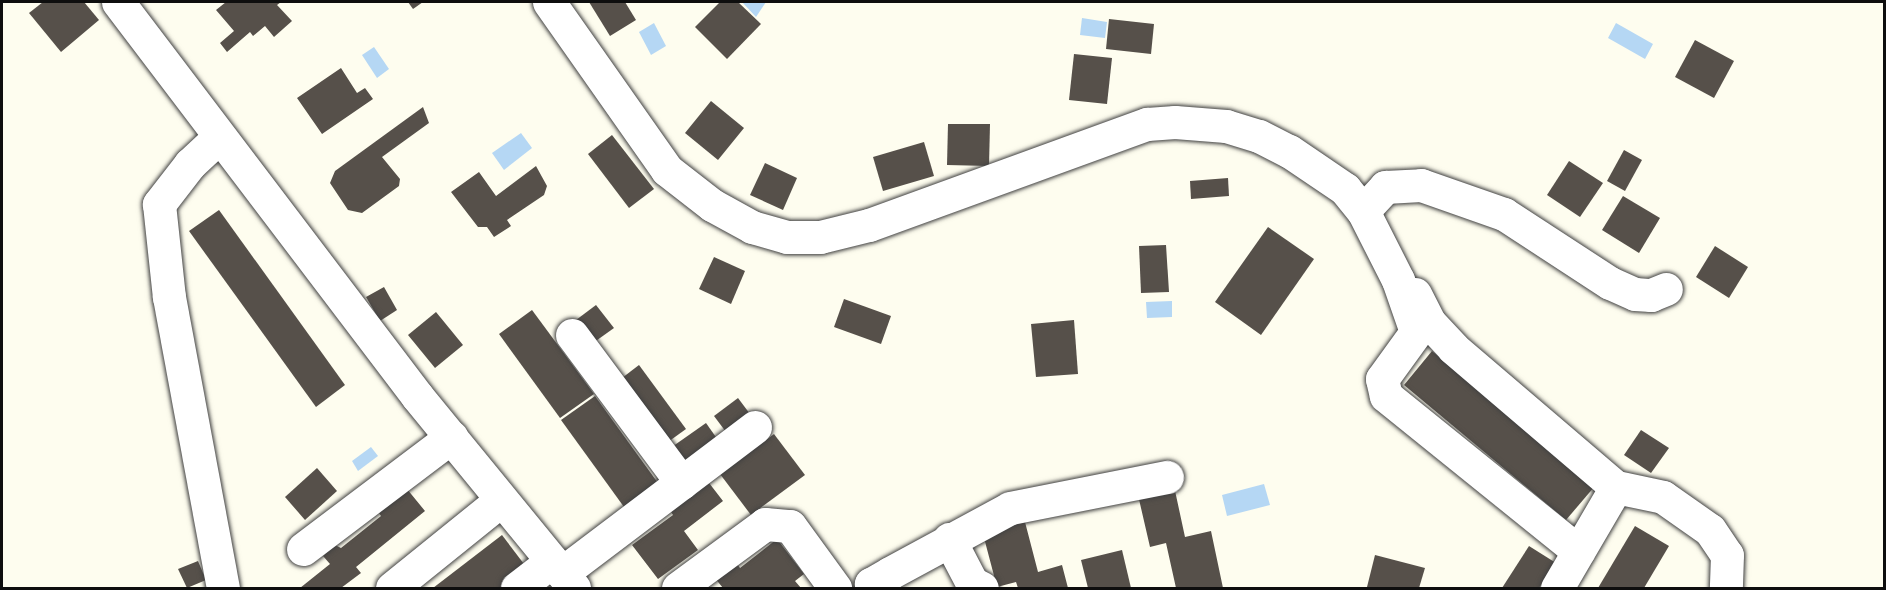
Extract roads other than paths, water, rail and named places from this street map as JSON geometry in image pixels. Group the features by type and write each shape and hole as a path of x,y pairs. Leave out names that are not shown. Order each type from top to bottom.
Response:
{"street":[{"path":"118,2 219,137 451,437 563,574"},
{"path":"549,2 591,66 667,170 712,205 752,227 788,237 820,237 869,225 1137,128 1175,122 1226,126 1259,136 1319,168 1363,211 1384,258 1407,278 1423,327 1453,348 1616,487 1663,497 1710,530 1727,555 1726,588"},
{"path":"219,137 190,164 159,204 169,297 223,588"},
{"path":"1363,211 1385,187 1421,185 1504,214 1635,294 1650,295 1666,289"},
{"path":"1423,327 1382,379 1386,396 1578,551"},
{"path":"572,335 682,483"},
{"path":"518,588 563,574 755,428"},
{"path":"303,549 451,437"},
{"path":"873,586 949,539 1010,508 1167,477"},
{"path":"1557,588 1616,487"},
{"path":"392,588 501,500"},
{"path":"678,588 765,524 790,526 835,588"},
{"path":"949,539 972,583 982,588"}],"water":[{"path":"742,2 766,2 756,17"},
{"path":"1082,18 1107,22 1105,38 1080,35"},
{"path":"654,23 666,46 651,55 639,32"},
{"path":"1616,23 1653,44 1645,59 1608,38"},
{"path":"374,47 389,69 377,78 362,55"},
{"path":"521,133 532,148 504,170 492,153"},
{"path":"1172,301 1172,317 1147,318 1146,302"},
{"path":"371,447 378,456 358,471 352,461"},
{"path":"1264,484 1270,505 1227,516 1222,495"}]}
